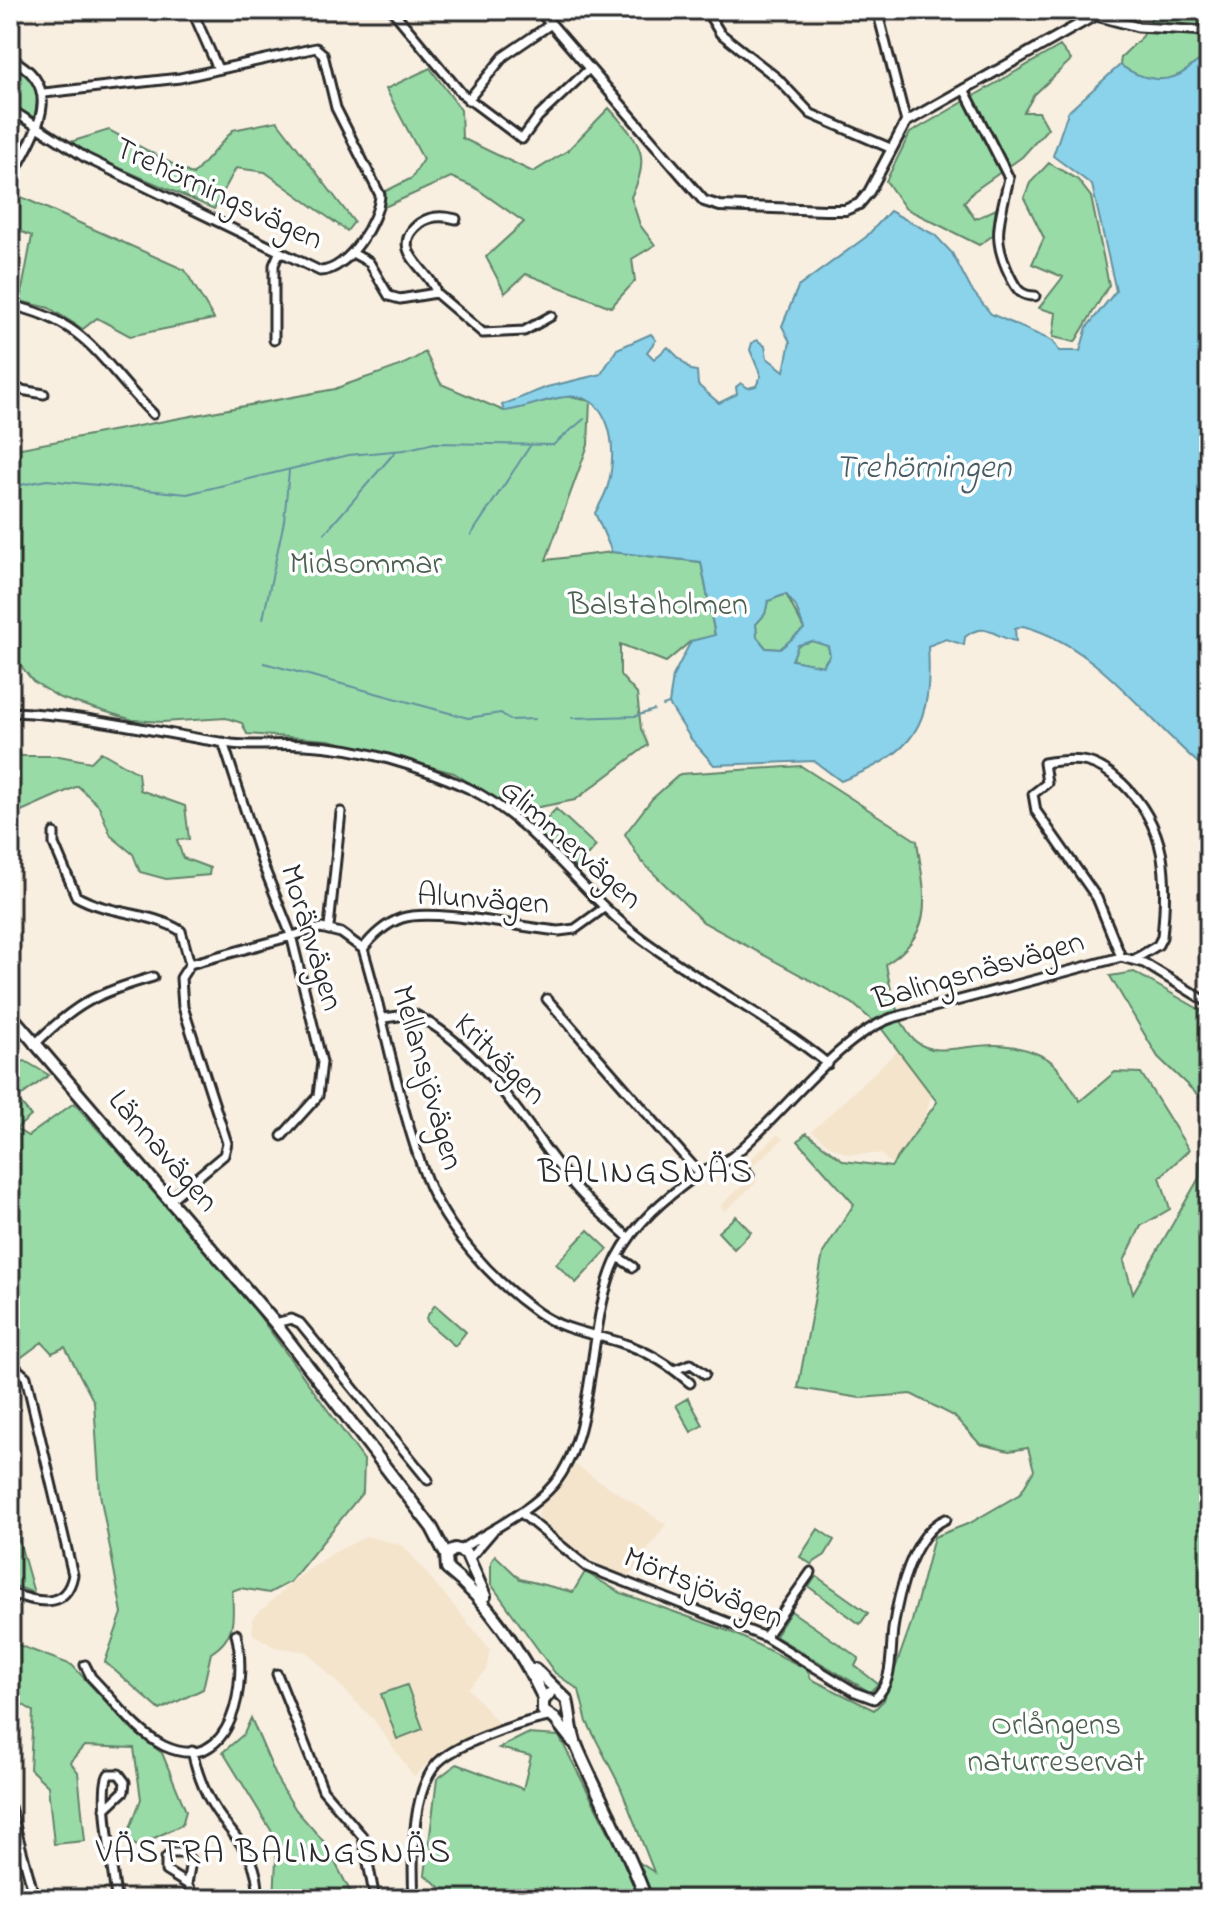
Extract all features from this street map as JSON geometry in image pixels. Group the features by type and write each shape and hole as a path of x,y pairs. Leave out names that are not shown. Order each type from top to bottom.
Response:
{"main road":[{"name":"Lännavägen","path":"10,1014 275,1323 432,1528 469,1562 481,1591 537,1671 567,1700 566,1713 577,1747 626,1846 646,1899"},
{"name":"Lännavägen","path":"454,1551 445,1566 477,1594 532,1674 551,1718 577,1747"},
{"path":"455,1574 464,1571 469,1562"},
{"path":"543,1701 557,1693"},
{"path":"551,1718 566,1713"}],"street":[{"path":"44,93 180,78 218,69 192,10"},
{"path":"392,10 468,100 522,139 538,117 589,69"},
{"path":"539,10 687,185 704,201 715,205 845,210 865,197 906,122 1091,13 1119,10"},
{"path":"706,10 720,33 777,78 811,114 890,148"},
{"path":"877,10 906,122"},
{"path":"1091,13 1138,27 1209,31"},
{"path":"468,100 496,63 529,36 551,24"},
{"name":"Trehörningsvägen","path":"10,109 86,158 279,253 320,271 335,270 354,254 380,199 336,108 323,54 316,48 218,69"},
{"path":"10,58 36,76 44,93 36,127 10,181"},
{"path":"964,89 1009,178 997,229 1001,255 1018,291 1025,296 1035,296"},
{"path":"456,219 443,215 420,223 409,238 413,263 432,281 436,293 483,333 524,331 551,316"},
{"path":"274,340 274,265 279,253"},
{"path":"354,254 369,262 389,296 400,299 436,293"},
{"path":"10,305 56,319 79,332 153,414"},
{"path":"10,388 44,394"},
{"name":"Glimmervägen","path":"10,712 88,719 223,742 341,749 418,769 471,790 523,827 604,908 642,940 799,1040 828,1064"},
{"name":"Moränvägen","path":"223,742 263,865 291,935 323,1076 316,1101 282,1136"},
{"name":"Balingsnäsvägen","path":"1121,957 1097,898 1036,811 1033,794 1047,783 1049,775 1044,763 1060,760 1102,764 1143,803 1160,839 1165,873 1162,937 1158,945 1135,959"},
{"path":"170,1200 224,1155 227,1143 180,992 181,978 190,964 329,927 341,812"},
{"path":"54,833 54,844 76,896 104,908 166,921 181,931 190,964"},
{"name":"Alunvägen","path":"363,949 379,932 403,917 427,916 559,931 575,929 604,908"},
{"name":"Mellansjövägen","path":"329,927 363,949 419,1157 449,1219 478,1255 528,1305 566,1328 636,1348 690,1383"},
{"name":"Balingsnäsvägen","path":"454,1551 521,1513 554,1484 570,1456 607,1290 618,1257 629,1238 663,1201 700,1174 733,1156 828,1064 877,1023 1121,957 1135,959 1209,1003"},
{"path":"34,1045 79,1004 111,989 153,977"},
{"path":"547,999 700,1174"},
{"name":"Kritvägen","path":"384,1018 414,1014 476,1062 506,1092 589,1202 629,1238"},
{"path":"733,1156 749,1175"},
{"path":"618,1257 633,1267"},
{"path":"275,1323 291,1319 300,1323 428,1480"},
{"path":"10,1363 26,1377 73,1575 69,1588 55,1601 42,1603 10,1593"},
{"name":"Mellansjövägen","path":"674,1370 691,1364 705,1374"},
{"name":"Mörtsjövägen","path":"521,1513 587,1567 765,1637 855,1692 874,1699 884,1687 889,1670 893,1631 903,1588"},
{"path":"895,1583 903,1588 923,1542 936,1525 946,1519"},
{"name":"Balingsnäsvägen","path":"469,1562 478,1545 504,1521"},
{"path":"765,1637 811,1572"},
{"path":"85,1665 91,1677 153,1739 172,1748 192,1751 220,1738 232,1719 241,1658 236,1634"},
{"path":"277,1674 323,1790 363,1837 375,1899"},
{"path":"529,1721 543,1701"},
{"path":"414,1899 415,1835 433,1768 451,1753 529,1721 551,1718"},
{"path":"192,1751 214,1808 250,1855 259,1886 258,1899"},
{"path":"105,1809 124,1791 125,1782 119,1774 106,1777 105,1809 116,1899"},
{"path":"10,1807 35,1899"},
{"path":"187,1884 192,1873 188,1856 171,1853 166,1858 166,1871 187,1884 195,1899"}],"shaded area":[{"path":"897,1051 934,1087 918,1140 891,1164 881,1154 847,1154 828,1145 812,1131"},
{"path":"778,1134 783,1139 751,1168 746,1163"},
{"path":"752,1177 757,1182 725,1211 720,1206"},
{"path":"575,1465 666,1524 627,1579 580,1554 538,1517 540,1506"},
{"path":"367,1536 404,1546 490,1649 486,1671 468,1688 500,1725 441,1750 414,1777 373,1719 307,1652 274,1647 253,1634 252,1619 294,1580 331,1554"}],"green space":[{"path":"1155,10 1209,10 1209,58 1179,75 1162,79 1144,77 1120,65 1121,57 1143,36"},
{"path":"1060,46 1071,60 1034,95 1024,112 1039,112 1048,128 1022,157 974,191 964,202 975,219 996,209 995,234 979,245 905,208 886,181 910,133"},
{"path":"11,62 28,74 36,86 34,121 10,106"},
{"path":"430,68 461,110 462,138 533,172 567,151 609,108 635,139 641,170 631,197 640,225 655,245 632,259 635,281 611,307 526,274 505,293 486,257 524,222 474,187 451,177 382,208 384,192 412,178 423,159 386,89"},
{"path":"277,121 354,222 347,231 265,172 236,168 214,209 64,144 109,130 193,175 233,130"},
{"path":"1049,163 1078,180 1091,197 1109,285 1075,342 1053,337 1056,313 1039,308 1063,277 1032,264 1044,238 1024,198 1030,183"},
{"path":"19,196 185,270 214,319 130,336 97,318 83,329 49,308 20,301 32,236 10,227 10,207"},
{"name":"Midsommar","path":"425,352 441,384 504,411 566,396 590,401 588,445 546,560 612,552 701,562 715,636 691,641 666,662 620,644 620,675 637,694 641,729 648,745 575,800 514,812 454,773 329,740 247,734 242,723 226,718 162,722 133,720 60,698 33,681 10,652 10,450 335,389 393,369"},
{"path":"786,594 804,629 780,649 766,648 757,637 756,624 765,614 768,601"},
{"path":"812,641 828,646 830,655 822,666 792,660 798,645"},
{"path":"10,743 15,743 21,756 59,756 91,762 101,752 138,773 140,790 185,806 189,839 177,840 183,858 210,868 209,875 166,879 140,872 133,854 111,836 99,806 78,786 10,816"},
{"name":"Orlångens naturreservat","path":"801,766 917,841 924,894 921,925 903,952 886,964 896,1009 909,1035 925,1047 944,1050 989,1045 1016,1047 1046,1058 1060,1071 1080,1101 1115,1072 1141,1073 1189,1150 1160,1177 1170,1209 1141,1226 1124,1261 1133,1293 1199,1178 1204,1101 1158,1057 1110,976 1134,972 1209,1015 1209,1899 455,1899 425,1875 437,1779 457,1764 523,1789 531,1756 499,1748 527,1734 559,1736 617,1848 654,1872 620,1786 587,1722 579,1690 555,1673 491,1584 491,1562 495,1555 520,1579 573,1592 585,1572 621,1593 731,1632 807,1669 811,1679 874,1710 884,1700 912,1621 934,1537 970,1523 1020,1494 1034,1470 1028,1448 1009,1451 980,1444 954,1416 911,1394 860,1398 798,1388 823,1253 854,1204 798,1141 806,1133 844,1161 891,1167 937,1102 881,1028 852,1003 703,922 641,861 625,834 652,799 680,774"},
{"path":"556,809 596,846 576,868 535,831"},
{"path":"25,1061 49,1075 17,1099 31,1116 16,1129 28,1136 74,1103 231,1277 364,1460 363,1492 290,1582 269,1593 240,1588 232,1591 232,1626 225,1641 211,1653 203,1689 160,1710 105,1662 122,1613 100,1494 94,1402 65,1347 52,1353 42,1342 19,1359 10,1353 10,1313 19,1308 10,1286 10,1065"},
{"path":"736,1216 751,1232 734,1249 718,1232"},
{"path":"588,1230 608,1249 576,1283 556,1264"},
{"path":"435,1305 466,1332 455,1346 428,1323 426,1318"},
{"path":"688,1398 703,1425 691,1432 676,1405"},
{"path":"10,1509 34,1593 10,1584"},
{"path":"818,1529 834,1540 825,1555 811,1564 800,1557"},
{"path":"816,1576 868,1613 860,1624 809,1587"},
{"path":"791,1611 859,1658 855,1666 878,1684 870,1692 775,1636"},
{"path":"10,1642 72,1665 134,1732 162,1753 186,1811 182,1825 137,1846 126,1839 141,1799 134,1748 84,1746 70,1762 78,1772 85,1841 54,1844 48,1786 30,1769 33,1711 10,1697"},
{"path":"407,1685 423,1729 397,1739 381,1694"},
{"path":"251,1718 278,1781 296,1810 325,1843 350,1891 362,1899 274,1899 277,1840 223,1752 244,1734"}],"water":[{"name":"Trehörningen","path":"1209,58 1209,772 1100,669 1051,636 1023,626 1015,629 1016,641 979,630 965,637 964,645 946,639 928,646 927,696 914,733 887,759 866,770 841,781 814,761 714,765 691,739 669,704 673,676 691,641 715,635 701,562 612,552 595,513 608,485 611,440 602,413 593,403 565,397 504,411 502,405 547,387 601,374 617,349 651,334 656,340 647,352 654,359 668,347 691,370 697,371 698,385 719,403 737,394 736,387 741,383 748,388 756,386 761,376 750,350 752,343 757,340 765,346 767,358 784,371 790,342 782,326 798,287 866,237 890,211 935,235 952,253 971,289 991,314 1053,341 1059,351 1080,351 1087,327 1116,291 1092,185 1053,156 1068,112 1120,65 1144,77 1162,79 1179,75 1197,62","holes":["786,594 796,607 804,629 780,649 766,648 757,637 756,624 765,614 768,601","812,641 828,646 830,655 823,666 792,660 798,645"]}],"waterway":[{"path":"10,487 47,480 187,494 349,455 404,450 434,443 553,445 584,419"},
{"path":"471,535 530,446"},
{"path":"325,533 395,452"},
{"path":"263,619 284,521 289,471"},
{"path":"264,663 468,718 501,713 510,720 535,719"},
{"path":"663,706 669,704"},
{"path":"572,718 636,716 654,710"}],"district":[{"name":"BALINGSNÄS","path":"646,1174"},
{"name":"VÄSTRA BALINGSNÄS","path":"274,1854"}],"park label":[{"name":"Balstaholmen","path":"658,606"}]}
